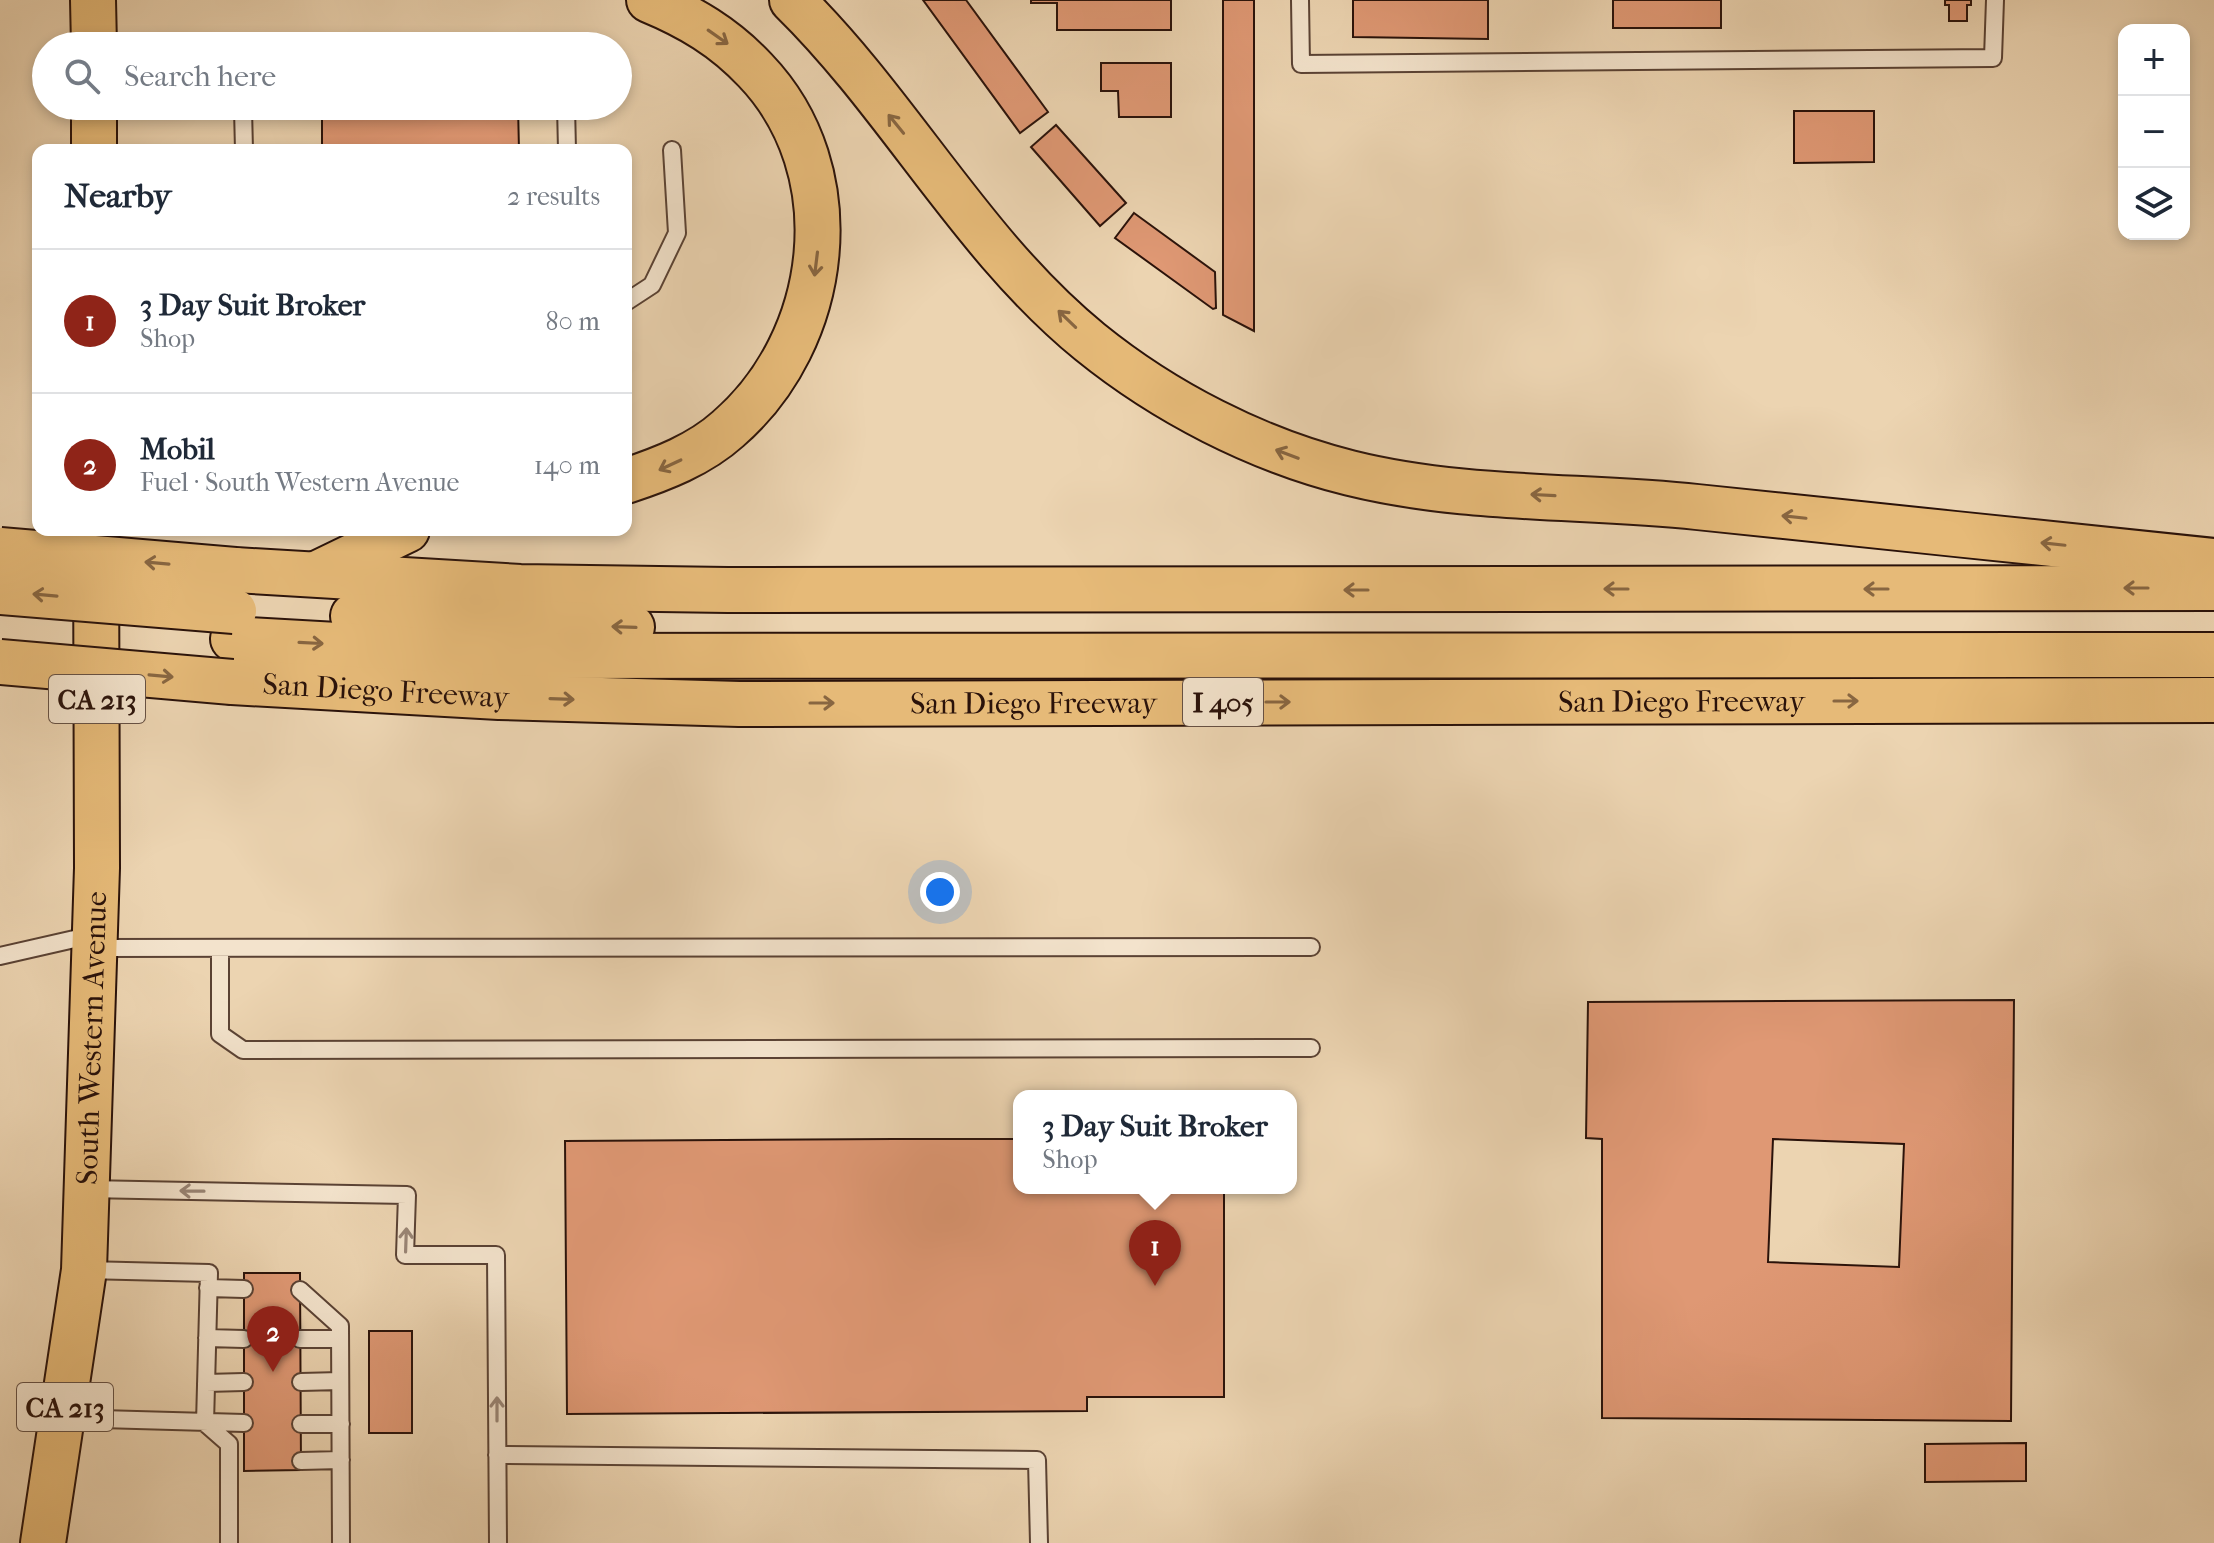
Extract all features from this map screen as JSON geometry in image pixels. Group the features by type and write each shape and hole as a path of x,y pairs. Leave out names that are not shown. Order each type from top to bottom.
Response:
{"main road":[{"path":"93,0 94,32"},
{"path":"632,479 696,453 728,430 756,401 802,327 818,261 818,219 813,181 801,141 780,104 757,72 728,44 689,17 649,0"},
{"path":"792,0 841,55 973,222 1090,342 1158,389 1240,435 1292,456 1352,474 1440,488 1621,499 2214,561"},
{"path":"94,120 94,144"},
{"name":"South Western Avenue","path":"43,1543 84,1270 95,941 96,536"},
{"path":"0,622 234,607 314,575 395,536"},
{"path":"0,550 234,607 529,656 1025,657 1290,652 2214,655"},
{"path":"314,575 520,587 728,590 2214,588"},
{"path":"0,592 234,607 730,631 2214,631"},
{"name":"San Diego Freeway","path":"0,662 232,682 499,697 739,704 2214,700"}],"lane":[{"path":"1300,0 1301,64 1993,58 1995,0"},
{"path":"243,120 244,144"},
{"path":"566,120 567,144"},
{"path":"632,298 652,285 677,233 672,150"},
{"path":"0,956 95,941 220,948 1311,947"},
{"path":"220,948 220,1034 243,1050 1311,1048"},
{"path":"87,1189 407,1195 405,1255 496,1255 498,1543"},
{"path":"84,1270 209,1273 205,1423"},
{"path":"208,1288 244,1289"},
{"path":"300,1290 340,1326 341,1543"},
{"path":"207,1338 244,1339"},
{"path":"300,1339 340,1339"},
{"path":"301,1382 340,1381"},
{"path":"206,1383 244,1382"},
{"path":"63,1418 244,1423"},
{"path":"205,1423 229,1444 236,1462 229,1543"},
{"path":"301,1424 341,1424"},
{"path":"497,1455 1037,1460 1039,1543"},
{"path":"301,1461 341,1460"}],"building":[{"path":"923,0 966,0 1048,112 1020,133"},
{"path":"1031,0 1171,0 1171,30 1057,30 1057,3 1031,3"},
{"path":"1223,0 1254,0 1254,331 1223,315"},
{"path":"1353,0 1488,0 1488,39 1353,37"},
{"path":"1613,0 1721,0 1721,28 1613,28"},
{"path":"1945,0 1971,0 1971,5 1967,5 1967,21 1949,21 1949,5 1945,5"},
{"path":"1101,63 1171,63 1171,117 1119,117 1118,91 1101,91"},
{"path":"1794,111 1874,111 1874,162 1794,163"},
{"path":"322,120 518,120 519,144 322,144"},
{"path":"1056,125 1126,203 1100,226 1031,147"},
{"path":"1134,213 1215,272 1216,308 1213,309 1115,238"},
{"path":"2014,1000 2011,1421 1602,1418 1602,1139 1586,1138 1588,1002","holes":["1773,1139 1904,1144 1899,1267 1768,1262"]},
{"path":"1013,1139 1013,1194 1224,1194 1224,1397 1087,1397 1087,1411 567,1414 565,1141"},
{"path":"244,1273 300,1273 301,1470 244,1471"},
{"path":"369,1331 412,1331 412,1433 369,1433"},
{"path":"2026,1443 2026,1481 1925,1482 1925,1444"}],"place":[{"name":"3 Day Suit Broker","path":"1155,1286"},
{"name":"Mobil","path":"273,1372"}]}
